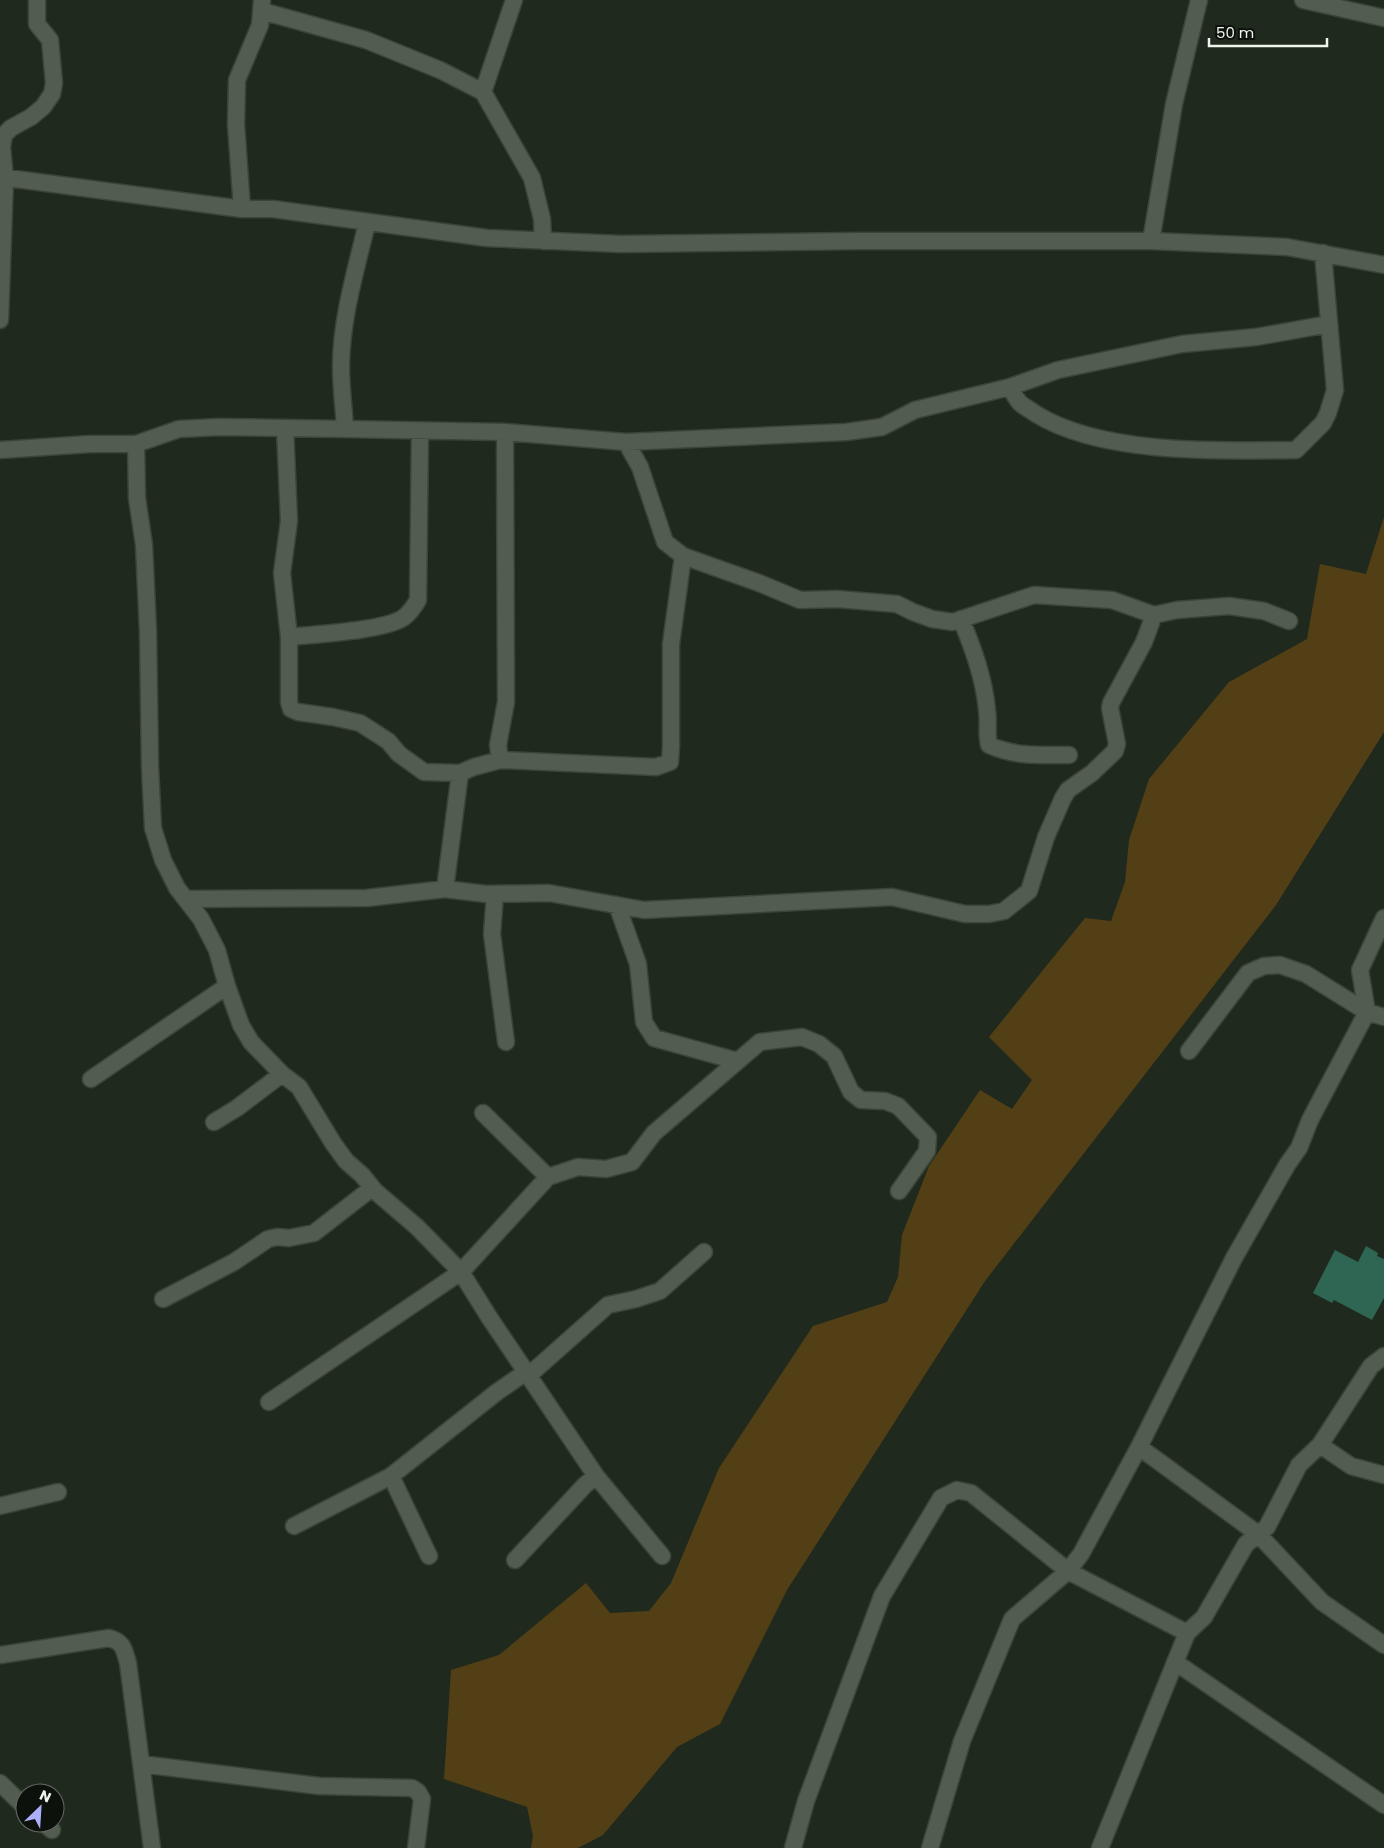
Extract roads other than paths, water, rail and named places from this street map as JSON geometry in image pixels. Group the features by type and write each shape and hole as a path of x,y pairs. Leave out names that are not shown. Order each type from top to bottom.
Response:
{"street":[{"path":"0,320 2,147 4,135 11,128 31,117 42,107 52,94 54,83 50,40 37,24 37,0"},
{"path":"483,92 514,0"},
{"path":"1151,241 1174,104 1199,0"},
{"path":"1302,0 1384,18"},
{"path":"242,209 236,124 237,80 260,25 262,5 366,40 440,70 483,92 532,178 542,219 542,241"},
{"path":"2,177 242,209 272,209 487,238 621,244 858,240 1151,241 1287,247 1384,264"},
{"path":"345,429 341,367 348,305 367,223"},
{"path":"1010,387 1019,403 1048,421 1078,432 1115,442 1204,451 1296,450 1323,423 1335,390 1323,253"},
{"path":"0,450 90,444 136,444 179,429 219,427 505,432 626,442 846,432 882,427 916,410 1010,387 1058,370 1182,344 1256,337 1329,324"},
{"path":"285,428 289,521 282,573 289,637 289,702 291,709 360,724 388,741 400,754 424,772 460,774 474,767 500,760 656,767 670,762 671,644 683,556"},
{"path":"289,637 382,626 403,618 418,600 420,432"},
{"path":"500,760 498,746 506,702 505,432"},
{"path":"626,442 640,467 665,542 683,556 800,600 837,599 897,604 932,619 953,622 1034,595 1112,600 1154,615 1177,610 1229,606 1264,611 1289,621"},
{"path":"136,444 137,498 144,545 148,631 153,828 163,860 177,888 202,919 217,950 241,1025 251,1042 282,1074 299,1087 346,1161 362,1175 372,1188 417,1227 461,1272 596,1476 662,1556"},
{"path":"186,900 367,898 445,889 496,894 549,893 644,910 892,897 965,914 989,914 1004,911 1029,890 1046,837 1068,790 1092,774 1115,751 1117,744 1110,708 1111,702 1144,642 1154,615"},
{"path":"962,619 976,657 987,710 989,745 1006,752 1030,756 1069,755"},
{"path":"445,889 460,774"},
{"path":"496,894 492,934 506,1042"},
{"path":"616,905 638,964 644,1022 654,1038 737,1061"},
{"path":"930,1848 962,1741 1012,1619 1068,1571 1081,1554 1139,1447 1234,1258 1287,1165 1299,1148 1310,1120 1367,1012 1360,970 1384,918"},
{"path":"1189,1051 1248,973 1264,966 1280,965 1306,974 1367,1012 1384,1018"},
{"path":"91,1080 227,986"},
{"path":"269,1402 461,1272 548,1176 578,1167 606,1169 632,1162 654,1133 760,1042 802,1037 819,1044 834,1056 851,1092 861,1100 885,1101 898,1106 928,1137 927,1151 899,1191"},
{"path":"214,1122 237,1108 282,1074"},
{"path":"483,1113 548,1176"},
{"path":"163,1299 234,1262 268,1239 277,1237 289,1238 314,1233 372,1188"},
{"path":"294,1526 390,1476 497,1392 527,1374 608,1305 660,1291 704,1252"},
{"path":"1100,1848 1187,1633 1204,1617 1246,1544 1267,1527 1299,1465 1320,1445 1371,1366 1384,1356"},
{"path":"1320,1445 1351,1466 1384,1475"},
{"path":"1139,1447 1258,1534 1322,1602 1384,1645"},
{"path":"390,1476 429,1556"},
{"path":"515,1560 585,1485 596,1476"},
{"path":"793,1848 806,1801 882,1596 941,1498 957,1490 970,1493 1068,1571 1187,1633"},
{"path":"0,1506 58,1492"},
{"path":"0,1655 109,1638 117,1640 122,1646 128,1663 152,1848"},
{"path":"1175,1662 1384,1805"},
{"path":"142,1764 319,1786 412,1788 418,1792 422,1799 416,1848"},
{"path":"0,1783 15,1797"}]}
